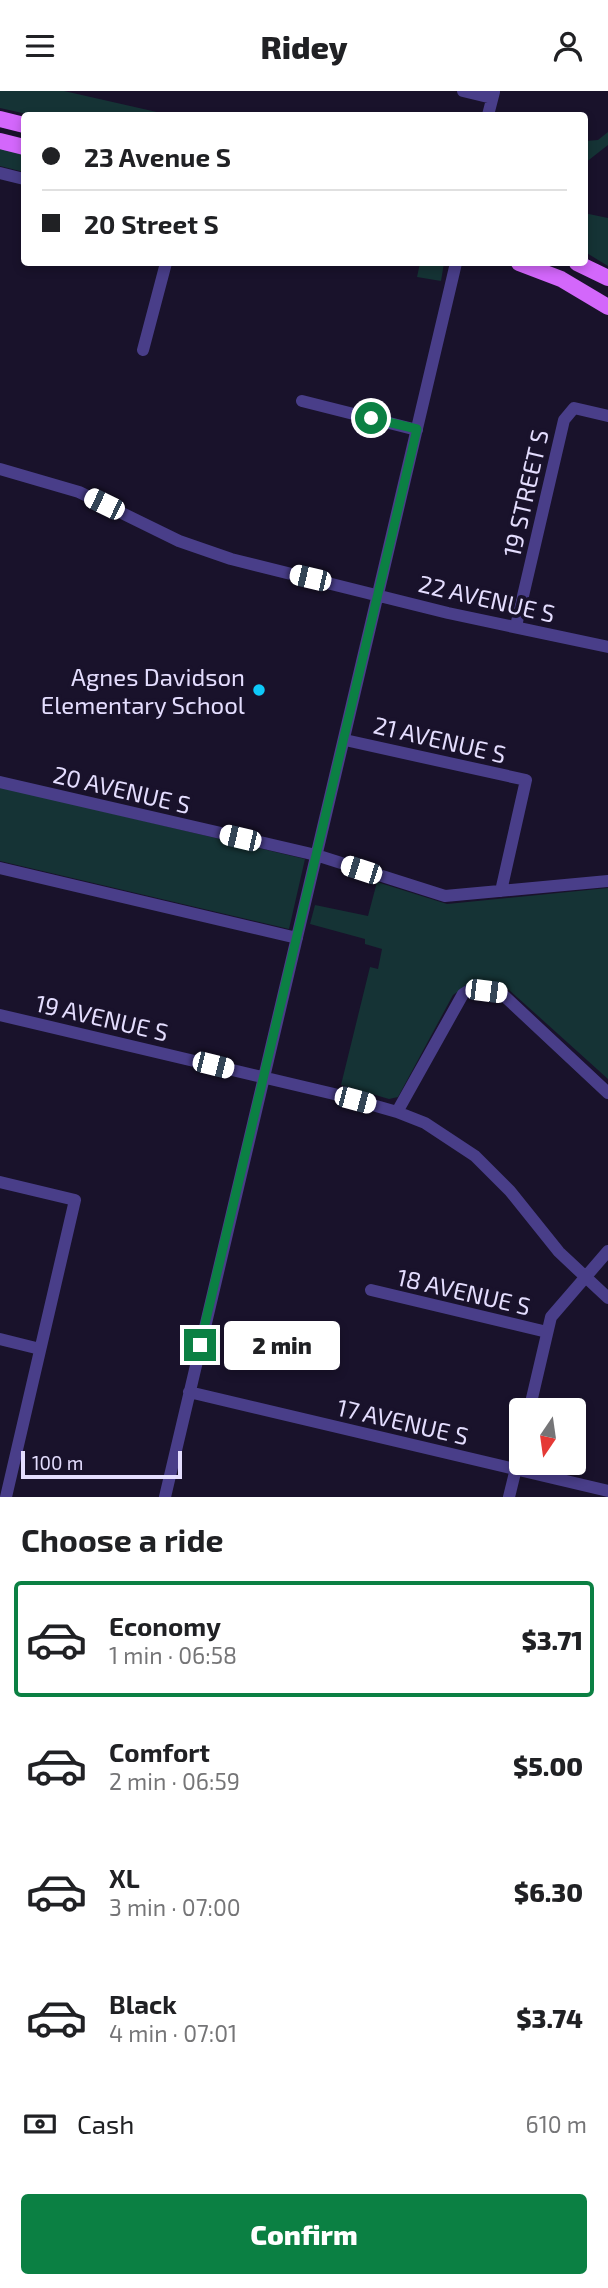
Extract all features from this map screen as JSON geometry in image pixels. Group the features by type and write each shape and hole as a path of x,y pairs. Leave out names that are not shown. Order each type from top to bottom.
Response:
{"main road":[{"path":"0,119 21,124"},
{"path":"0,141 21,146"},
{"path":"527,266 561,279 608,307"},
{"path":"583,266 608,278"}],"street":[{"path":"463,91 493,94 489,112"},
{"path":"0,173 21,178"},
{"path":"143,350 165,266"},
{"path":"165,1497 455,266"},
{"path":"302,401 417,429"},
{"name":"19 STREET S","path":"516,626 564,420 574,408 608,416"},
{"name":"22 AVENUE S","path":"0,469 79,492 179,541 231,559 378,593 448,613 608,647"},
{"name":"21 AVENUE S","path":"345,740 526,780 501,891"},
{"name":"20 AVENUE S","path":"0,782 316,855 445,897 608,881"},
{"path":"0,868 297,938"},
{"path":"397,1112 463,994 471,989 501,993 608,1093"},
{"name":"19 AVENUE S","path":"0,1016 263,1077 397,1112 425,1123 475,1156 510,1191 559,1252 584,1277"},
{"path":"0,1182 75,1200 6,1497"},
{"path":"532,1398 551,1317 608,1251"},
{"path":"584,1277 608,1298"},
{"name":"18 AVENUE S","path":"371,1290 547,1332"},
{"path":"0,1339 40,1349"},
{"name":"17 AVENUE S","path":"189,1392 509,1467"},
{"path":"509,1497 514,1475"},
{"name":"17 AVENUE S","path":"541,1475 608,1491"}],"green space":[{"path":"0,91 64,91 157,112 21,113 0,108"},
{"path":"608,132 608,145 588,161 588,141 598,140"},
{"path":"0,147 21,151 21,171 0,166"},
{"path":"588,214 608,218 608,266 588,254"},
{"path":"419,266 444,266 441,281 417,277"},
{"path":"0,787 305,859 289,929 0,861"},
{"path":"377,882 447,904 608,888 608,1079 507,988 470,983 453,995 398,1097 389,1099 341,1085 370,967 378,969 382,949 365,944 365,939 310,924 315,905 368,916"}],"place":[{"name":"Agnes Davidson Elementary School","path":"259,690"}],"route":[{"path":"200,1345 417,429 371,418"}]}
